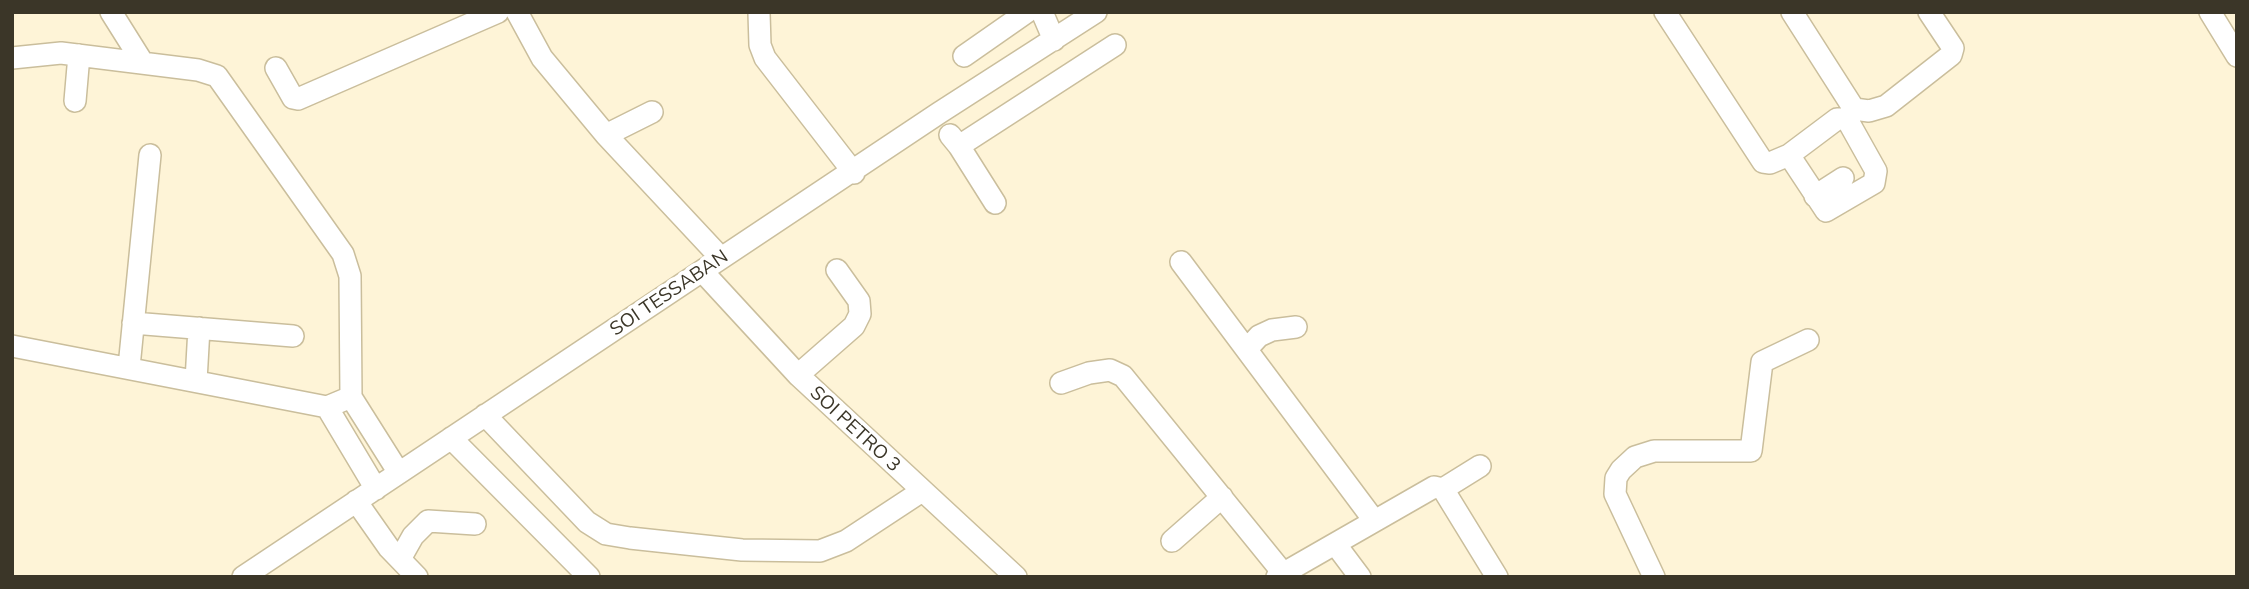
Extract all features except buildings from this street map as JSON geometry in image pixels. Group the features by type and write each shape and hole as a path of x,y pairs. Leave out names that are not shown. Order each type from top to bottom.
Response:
{"street":[{"path":"111,12 143,63"},
{"path":"276,68 293,98 298,99 498,12"},
{"path":"516,12 542,58 606,135 721,258"},
{"path":"964,56 1027,12"},
{"path":"1042,12 1062,34 1082,65"},
{"name":"SOI TESSABAN","path":"243,577 271,570 356,501 1096,12"},
{"path":"1665,12 1763,162 1770,163 1789,155 1837,120 1847,121 1876,171 1874,183 1829,211 1822,210 1789,155"},
{"path":"1792,12 1854,109 1869,111 1886,106 1951,55 1953,48 1929,12"},
{"path":"2210,12 2237,57"},
{"path":"759,13 760,44 765,58 854,173"},
{"path":"995,203 955,140 1115,45"},
{"path":"12,58 61,53 198,70 217,76 343,254 350,276 351,397 399,473"},
{"path":"75,100 79,55"},
{"path":"606,135 652,112"},
{"path":"129,367 150,155"},
{"path":"1815,196 1843,178"},
{"path":"1181,262 1373,519"},
{"path":"798,375 854,326 860,314 859,301 837,270"},
{"name":"SOI PETRO 3","path":"703,272 798,375 1016,577"},
{"path":"133,323 293,336"},
{"path":"1247,349 1259,336 1272,330 1296,327"},
{"path":"196,381 200,328"},
{"path":"1654,577 1615,494 1616,478 1621,470 1635,457 1654,452 1751,451 1762,362 1808,340"},
{"path":"12,345 327,407 351,397"},
{"path":"1061,383 1089,373 1110,370 1123,376 1222,497 1280,575 1336,545 1373,519 1434,487 1443,489 1480,466"},
{"path":"327,407 376,489"},
{"path":"485,415 587,523 606,534 742,550 820,551 846,541 922,491"},
{"path":"451,439 589,577"},
{"path":"1443,489 1497,577"},
{"path":"1172,541 1222,497"},
{"path":"356,501 417,577"},
{"path":"400,559 414,536 428,521 475,524"},
{"path":"1336,545 1360,577"}]}
